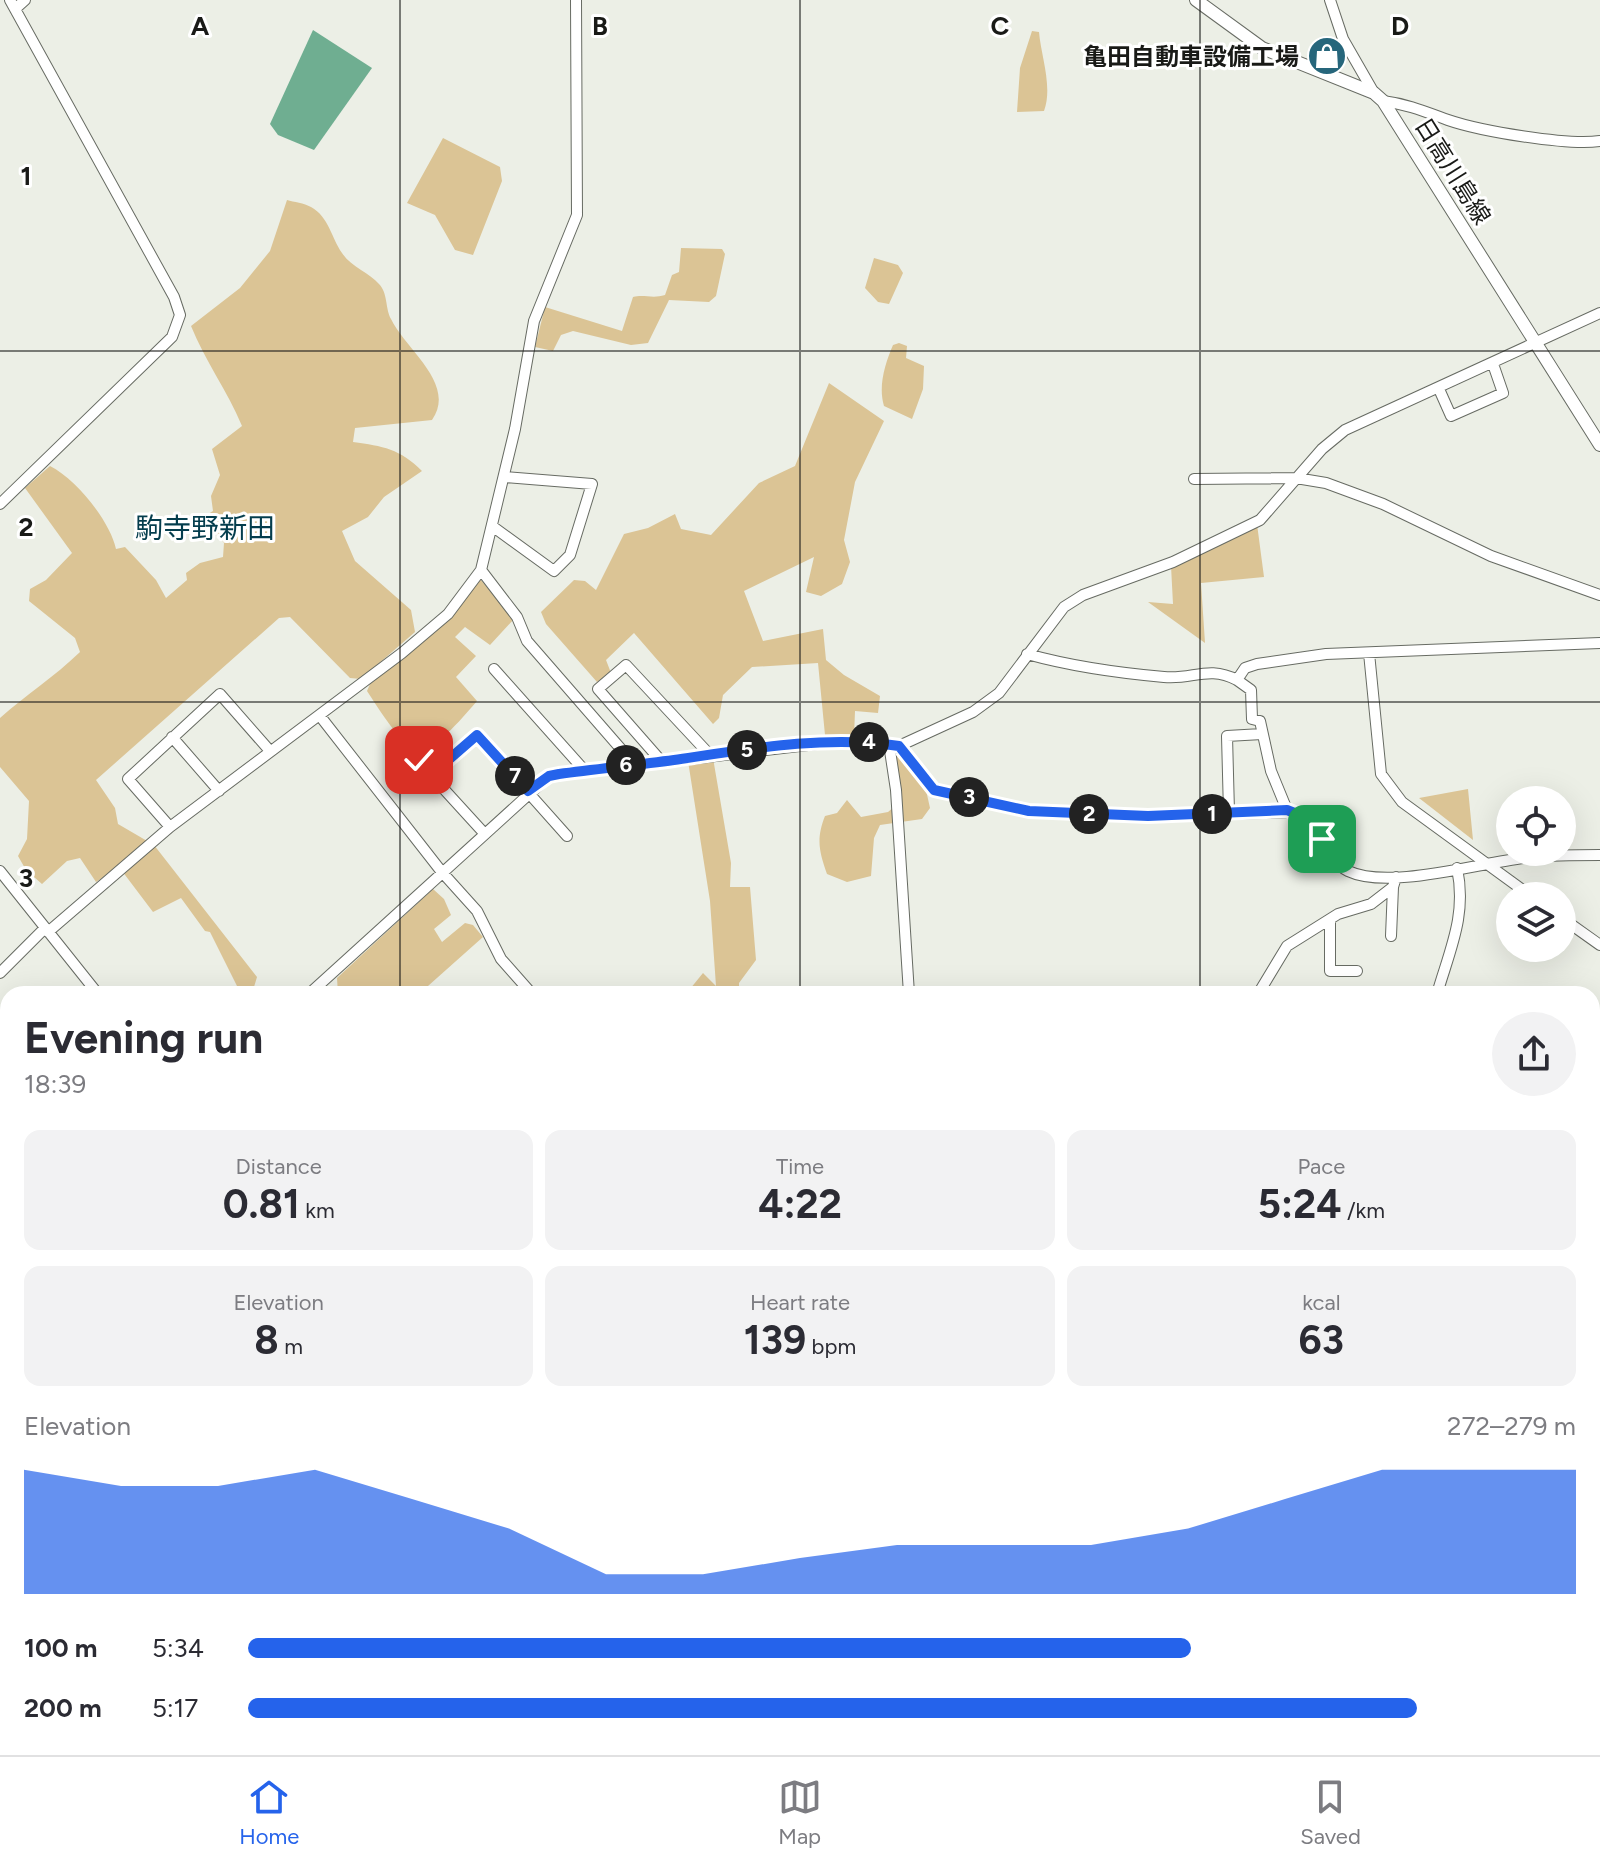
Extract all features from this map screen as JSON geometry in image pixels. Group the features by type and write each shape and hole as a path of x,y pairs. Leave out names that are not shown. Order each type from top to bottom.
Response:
{"main road":[{"path":"1196,0 1262,48 1379,97"},
{"name":"日高川島線","path":"1379,97 1600,445"}],"street":[{"path":"0,504 172,337 180,315 174,297 12,5 25,0"},
{"path":"0,973 46,930 170,827 320,716 448,614 481,570 505,477 536,312 577,215 576,0"},
{"path":"1330,0 1343,39 1379,97 1472,127 1568,143 1600,141"},
{"path":"318,986 528,791 549,776 842,741 894,745 926,736 987,705 1064,607 1083,595 1173,562 1260,520 1322,449 1345,430 1600,313"},
{"path":"1439,389 1451,416 1503,393 1493,364"},
{"path":"492,526 554,571 570,555 592,484 505,477"},
{"path":"1194,479 1296,478 1326,483 1369,499 1491,556 1600,595"},
{"path":"481,570 517,617 527,641 634,764"},
{"path":"1237,680 1245,668 1257,664 1326,654 1600,643"},
{"path":"1369,653 1381,774 1402,802 1511,882"},
{"path":"1027,654 1102,670 1168,678 1217,671 1237,680 1251,690 1252,719 1260,721 1271,771 1287,810 1314,828 1333,857 1350,872 1394,882 1483,863 1532,857 1600,855"},
{"path":"662,762 598,689 626,665 710,755"},
{"path":"494,669 585,771"},
{"path":"170,827 128,779 220,694 270,751"},
{"path":"320,716 441,871 477,911 501,959 525,986"},
{"path":"1229,812 1227,736 1262,734"},
{"path":"431,775 477,735 567,836"},
{"path":"172,737 219,791"},
{"path":"894,745 934,790 1008,807 1148,816 1287,810"},
{"path":"894,745 908,986"},
{"path":"419,760 483,832"},
{"path":"1439,986 1461,917 1463,902 1457,868"},
{"path":"0,871 92,986"},
{"path":"1263,986 1287,946 1338,914 1371,904 1394,882"},
{"path":"1391,936 1394,882"},
{"path":"1330,921 1330,971 1357,971"},
{"path":"1576,928 1600,945"}],"shaded area":[{"path":"313,30 372,68 314,150 278,135 270,124"},
{"path":"1032,31 1039,32 1047,82 1046,102 1044,111 1017,112 1020,68"},
{"path":"443,138 500,167 502,181 473,255 455,250 435,215 407,203"},
{"path":"287,200 305,204 317,211 346,258 382,288 391,319 434,380 438,407 432,420 355,428 353,442 390,450 422,471 384,497 368,517 342,531 355,561 411,610 415,632 361,679 350,678 290,617 279,618 96,780 115,808 118,824 154,845 257,977 254,986 237,986 210,932 205,931 181,898 153,912 119,867 96,882 80,858 67,861 42,884 26,870 18,856 27,839 29,801 0,767 0,718 80,652 75,638 29,601 30,589 46,580 72,553 25,488 50,466 81,491 107,526 116,549 125,547 156,580 166,598 187,580 186,573 200,563 223,557 224,543 205,516 213,511 211,496 220,475 212,449 242,426 191,326 240,288 270,251"},
{"path":"681,248 722,249 725,254 716,296 709,302 669,300 648,343 631,345 573,331 561,335 553,351 535,347 545,307 622,331 633,297 665,295 672,275 679,272"},
{"path":"874,258 898,265 903,273 889,304 878,302 865,288"},
{"path":"899,343 907,346 906,358 924,366 923,389 912,419 884,406 882,398 885,367 893,345"},
{"path":"829,383 884,421 855,482 844,540 850,562 842,584 821,596 806,592 814,557 744,591 763,641 823,629 826,660 844,675 880,696 878,713 855,711 854,737 825,735 818,663 752,667 723,695 719,718 713,724 634,633 606,660 611,673 597,682 546,624 541,612 574,580 585,581 596,590 624,534 648,528 675,514 681,529 711,535 759,483 795,466"},
{"path":"1257,524 1264,577 1201,583 1205,643 1148,602 1173,604 1171,566"},
{"path":"480,579 514,619 490,645 465,627 455,637 476,656 456,677 477,701 442,738 418,748 407,743 396,732 367,691 370,684 450,619"},
{"path":"899,753 926,790 930,808 922,819 880,825 874,838 871,876 847,882 827,874 820,845 825,816 837,813 847,800 861,817 888,812 901,801 895,755"},
{"path":"713,758 731,863 730,887 750,887 756,960 739,986 716,986 710,901 688,761"},
{"path":"1468,789 1473,840 1419,798"},
{"path":"433,889 444,899 451,915 434,929 442,942 465,923 473,925 483,937 428,986 338,986 337,978"},
{"path":"703,973 716,986 692,986"}],"place":[{"name":"亀田自動車設備工場","path":"1327,56"}],"district":[{"name":"駒寺野新田","path":"205,528"}],"route":[{"path":"419,760 431,775 477,735 528,791 539,781 559,774 758,749 842,741 869,742 899,746 924,782 934,790 986,799 1008,807 1029,811 1148,816 1287,810 1302,816 1322,839"}]}
